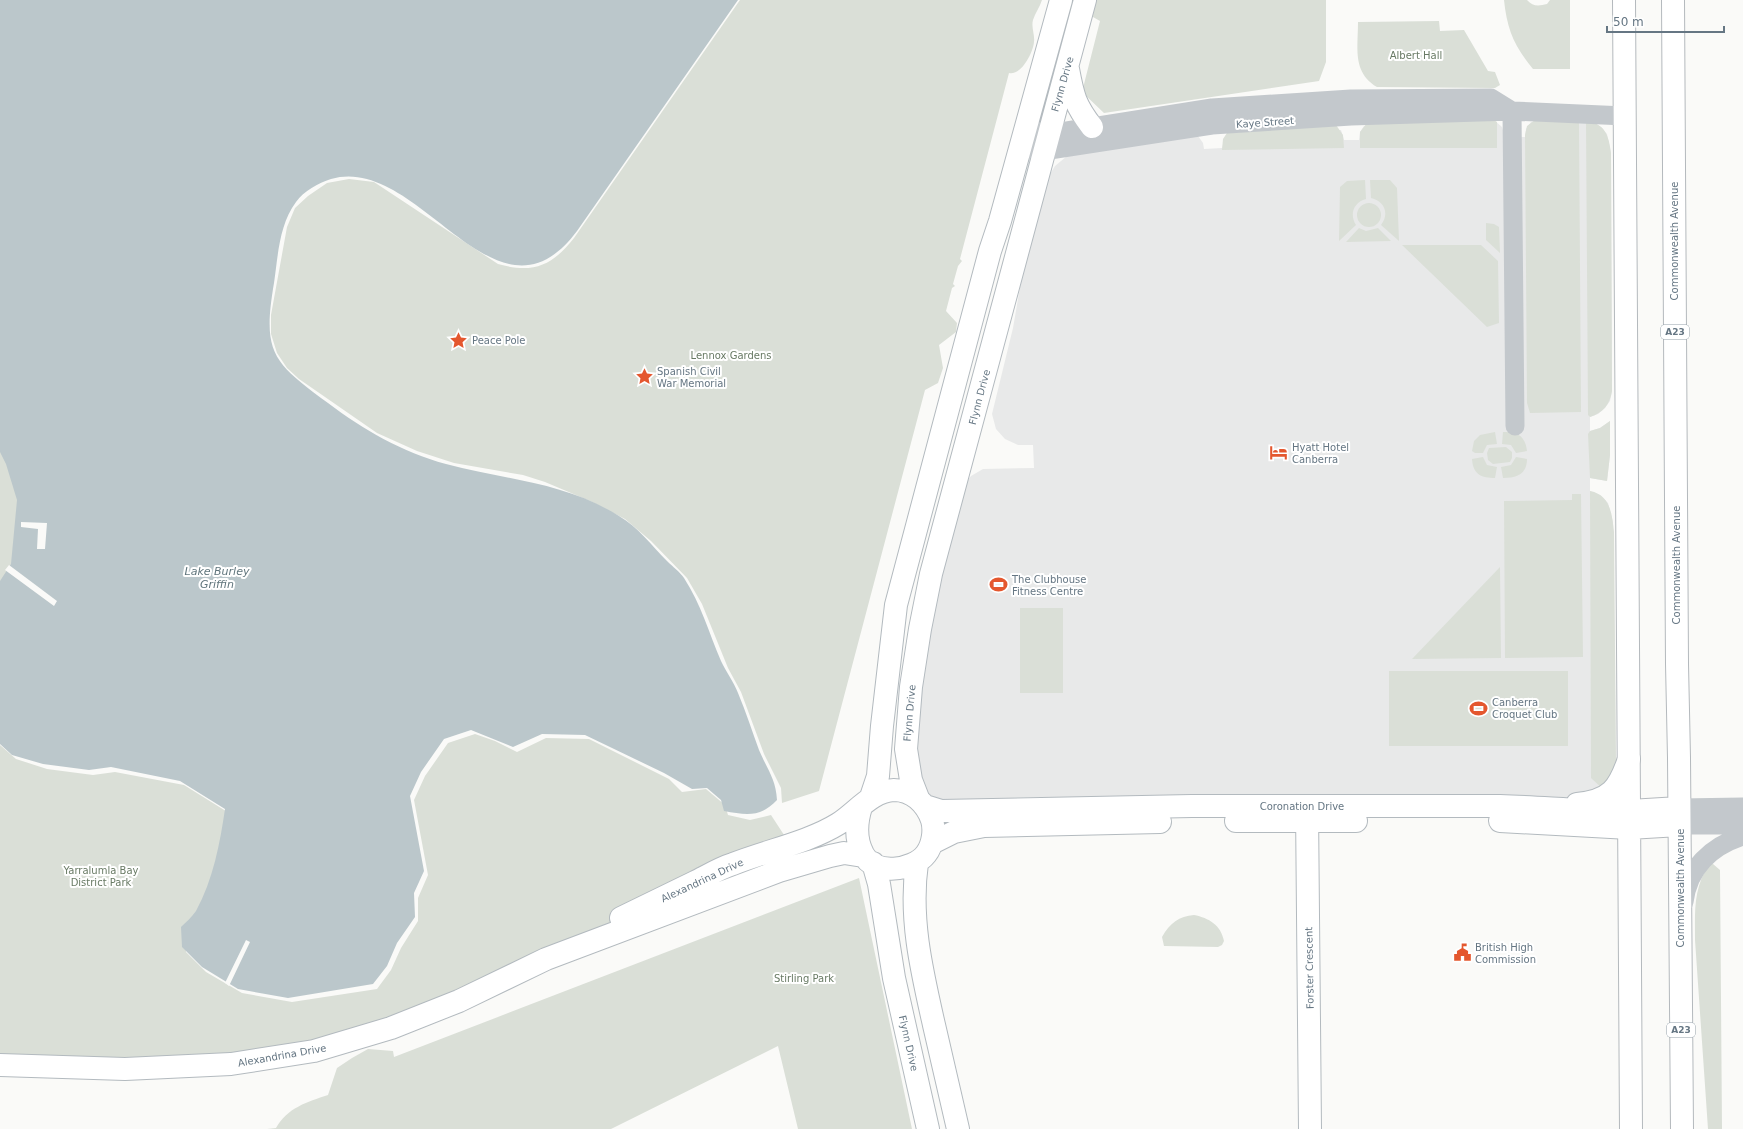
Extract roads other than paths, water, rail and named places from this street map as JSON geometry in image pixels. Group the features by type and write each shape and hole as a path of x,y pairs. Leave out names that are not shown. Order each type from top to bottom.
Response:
{"main road":[{"path":"866,802 884,791 895,790 907,792 922,802 932,820 932,844 927,854 917,864 896,869 883,868 868,859 856,833 857,821 878,776 882,726 896,605 990,251 1000,221 1061,0"},
{"name":"Flynn Drive","path":"922,802 911,780 906,749 912,687 920,629 931,574 1085,0"},
{"path":"1624,0 1632,1129"},
{"name":"Commonwealth Avenue","path":"1673,0 1677,664 1682,1129"},
{"path":"1068,64 1072,92 1079,110 1092,127"},
{"path":"1000,221 1023,228"},
{"path":"1546,807 1584,804 1606,796 1615,790 1622,780 1629,759"},
{"name":"Alexandrina Drive","path":"546,959 580,938 732,864 823,832 838,824 866,802"},
{"name":"Coronation Drive","path":"922,802 941,811 1192,806 1307,814 1504,821 1629,819 1679,816"},
{"name":"Coronation Drive","path":"932,844 954,832 984,826 1193,821 1307,814 1546,807 1601,811 1629,819"},
{"name":"Forster Crescent","path":"1307,814 1310,1129"},
{"name":"Alexandrina Drive","path":"0,1065 125,1069 231,1064 314,1051 398,1026 459,1001 546,959 779,871 844,853 868,859"},
{"name":"Flynn Drive","path":"868,859 879,884 894,978 928,1129"},
{"path":"917,864 913,909 923,979 958,1129"}],"street":[{"name":"Kaye Street","path":"1046,142 1092,127 1212,108 1351,99 1491,98 1512,111"},
{"name":"Kaye Street","path":"1022,138 1046,142 1212,125 1351,116 1512,111 1625,116"},
{"path":"1512,111 1516,426"},
{"path":"1679,816 1743,806"},
{"path":"1679,816 1743,825"},
{"path":"1680,931 1685,890 1695,871 1715,848 1728,841 1743,836"}],"water":[{"name":"Lake Burley Griffin","path":"0,0 738,0 577,231 547,259 517,265 487,256 396,191 364,178 331,179 316,185 303,194 290,211 278,252 270,326 271,341 276,354 284,366 295,377 342,413 384,439 399,447 446,464 534,483 577,496 619,516 639,531 682,576 695,598 721,661 741,700 759,750 773,780 777,800 771,806 765,810 752,814 739,814 724,811 721,800 707,788 692,789 664,773 585,735 542,734 513,747 471,730 444,739 421,772 410,796 424,871 414,893 415,917 397,943 387,966 373,984 288,998 238,989 202,967 182,947 181,927 196,911 207,887 221,835 225,809 180,781 111,767 89,770 43,764 12,755 0,744 0,581 11,564 17,500 6,464 0,452"}],"place":[{"name":"Peace Pole","path":"459,340"},
{"name":"Spanish Civil War Memorial","path":"644,377"},
{"name":"Hyatt Hotel Canberra","path":"1279,453"},
{"name":"The Clubhouse Fitness Centre","path":"999,585"},
{"name":"Canberra Croquet Club","path":"1479,708"},
{"name":"British High Commission","path":"1462,953"}],"park label":[{"name":"Albert Hall","path":"1416,55"},
{"name":"Lennox Gardens","path":"731,355"},
{"name":"Yarralumla Bay District Park","path":"101,876"},
{"name":"Stirling Park","path":"804,978"}]}
